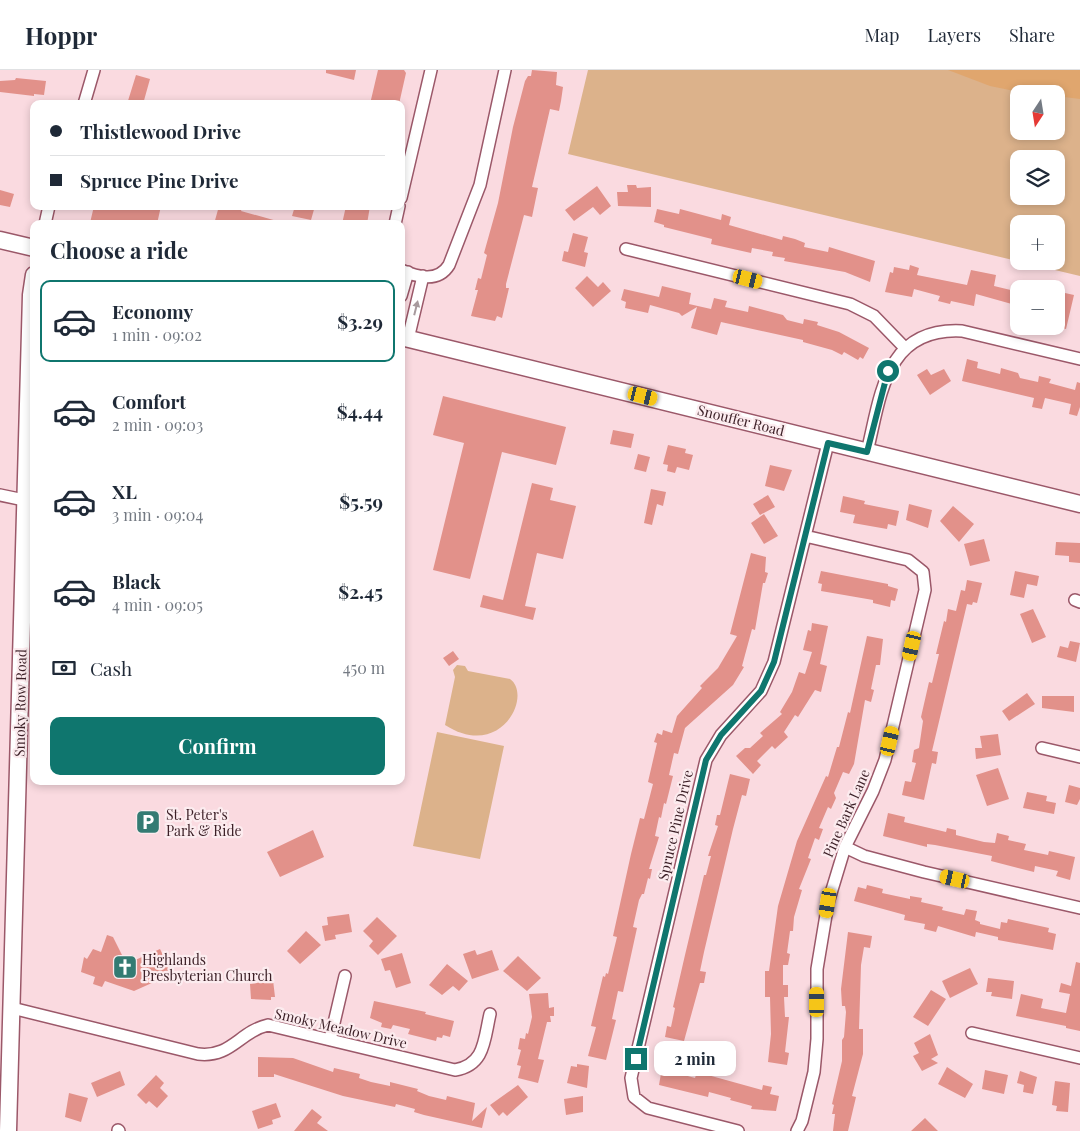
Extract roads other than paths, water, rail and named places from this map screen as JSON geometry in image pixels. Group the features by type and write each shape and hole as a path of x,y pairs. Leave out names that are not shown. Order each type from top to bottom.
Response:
{"main road":[{"path":"0,240 30,247"},
{"name":"Smoky Row Road","path":"8,1131 30,324"},
{"name":"Snouffer Road","path":"405,338 1080,504"}],"street":[{"path":"85,100 94,70"},
{"path":"405,181 431,70"},
{"path":"405,271 424,276 441,274 452,259 480,184 505,70"},
{"path":"626,249 850,304 874,316 905,348"},
{"path":"405,338 424,276"},
{"path":"867,452 886,377 894,360 905,348 930,334 962,331 1080,359"},
{"name":"Spruce Pine Drive","path":"738,1131 648,1108 634,1097 631,1078 706,760 721,735 754,700 767,679 774,662 828,443"},
{"path":"0,495 24,500"},
{"name":"Pine Bark Lane","path":"797,1131 802,1121 814,1072 817,1039 817,969 828,903 846,847 873,792 885,760 925,590 925,577 918,567 908,560 805,536"},
{"path":"1042,748 1080,757"},
{"path":"846,847 864,856 924,872 1080,908"},
{"path":"330,1040 345,976"},
{"name":"Smoky Meadow Drive","path":"12,1008 209,1055 221,1053 236,1044 248,1032 268,1025 455,1070 467,1068 476,1061 482,1050 490,1014"},
{"path":"972,1033 1080,1058"}],"place":[{"name":"St. Peter's Park & Ride","path":"148,822"},
{"name":"Highlands Presbyterian Church","path":"125,967"}]}
